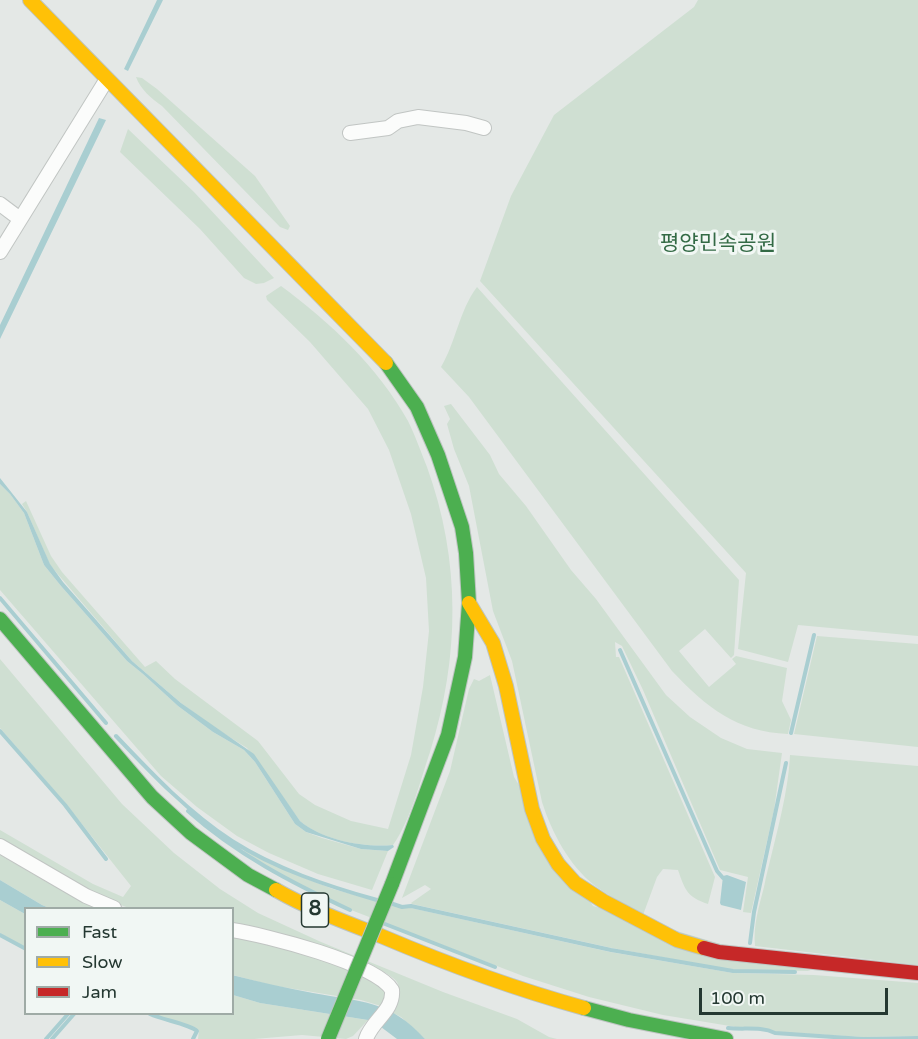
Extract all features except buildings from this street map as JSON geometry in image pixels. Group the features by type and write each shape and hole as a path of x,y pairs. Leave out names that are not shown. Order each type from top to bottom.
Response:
{"main road":[{"path":"30,0 386,363 417,406 438,456 462,527 469,603 465,657 448,735 392,884 328,1039"},
{"path":"469,603 493,643 506,686 532,809 543,839 558,864 575,883 603,901 677,940 718,952 918,973"},
{"name":"8","path":"0,619 152,796 190,833 248,875 299,903 477,974 548,998 629,1020 726,1039"},
{"path":"95,752 142,804 173,833 242,888"},
{"name":"8","path":"350,939 524,1005"}],"street":[{"path":"0,252 107,79"},
{"path":"350,133 388,129 398,121 418,117 466,123 484,129"},
{"path":"0,204 20,219"},
{"path":"0,846 86,896 110,907"},
{"path":"234,930 321,953 375,974 384,980 392,990 389,1007 373,1025 366,1039"}],"green space":[{"name":"평양민속공원","path":"698,0 918,0 918,636 798,625 788,662 738,649 746,573 480,281 511,196 554,115 694,7"},
{"path":"136,77 142,78 157,89 255,176 290,226 288,230 280,227 147,93"},
{"path":"128,129 194,192 274,278 256,284 244,278 200,229 120,152"},
{"path":"281,286 335,330 352,347 396,401 411,426 427,467 446,538 451,573 452,609 447,681 440,716 419,788 405,824 393,845 357,844 331,838 309,828 300,821 247,748 181,703 132,661 50,565 22,504 26,501 51,556 62,572 145,667 156,661 175,679 258,741 299,794 315,805 351,821 388,829 411,755 423,687 429,631 426,578 411,514 389,450 368,409 310,342 267,300 266,296"},
{"path":"477,287 739,580 734,655 731,658 705,629 679,651 709,687 736,664 732,659 736,656 787,668 782,701 791,720 788,734 770,732 738,723 697,696 672,671 469,397 441,367 466,306"},
{"path":"451,404 490,455 499,474 526,506 571,570 596,599 666,695 690,717 721,738 747,749 782,753 774,810 751,913 743,912 748,877 720,870 643,690 622,646 615,642 616,657 619,657 715,877 708,904 695,899 688,892 678,870 663,869 657,877 643,915 594,885 562,848 542,802 512,661 493,611 469,486 447,424 450,419 444,406"},
{"path":"0,484 24,513 44,565 61,586 127,661 178,706 213,732 244,750 255,762 295,824 306,832 322,838 361,849 388,851 372,890 318,874 237,836 197,807 161,776 0,590"},
{"path":"817,636 918,644 918,747 794,734"},
{"path":"0,659 122,804 174,853 220,889 258,913 321,942 443,992 517,1019 557,1039 425,1039 401,1017 393,1013 399,993 397,982 388,974 370,966 321,948 234,924 234,907 126,907 99,897 0,841 0,830 93,884 123,897 131,886 66,804 0,728"},
{"path":"490,675 514,777 593,906 811,971 732,970 612,948 412,904 431,889 425,885 402,898 450,771 469,689 474,679 479,681"},
{"path":"790,755 918,766 918,965 755,946 757,916 783,805"},
{"path":"245,850 289,872 333,889 402,908 411,908 610,952 733,973 814,975 918,983 918,1036 863,1037 775,1032 755,1027 736,1027 663,1015 589,997 523,976 351,910 297,884 243,852"},
{"path":"0,855 97,907 47,907 0,880"},
{"path":"0,900 24,913 24,947 0,933"},
{"path":"234,935 340,966 377,984 385,993 385,997 381,1006 361,1000 270,985 234,975"},
{"path":"234,995 260,1003 368,1020 353,1036 346,1039 302,1035 254,1039 198,1039 199,1030 155,1015 234,1015"}],"water":[{"path":"157,0 163,0 128,71 124,69"},
{"path":"99,118 106,120 0,339 0,325"},
{"path":"0,478 27,512 50,564 132,661 181,703 254,754 300,821 309,828 332,838 357,844 393,845 394,847 388,851 361,849 306,832 295,824 255,762 244,750 213,732 178,706 127,661 61,586 44,565 24,513 0,484"},
{"path":"727,875 746,882 741,910 720,903 723,876"},
{"path":"0,880 47,907 24,907 24,913 0,900"},
{"path":"234,975 374,1005 399,1017 425,1039 397,1039 368,1020 260,1003 234,995"}],"waterway":[{"path":"0,598 106,723"},
{"path":"791,733 814,635"},
{"path":"620,650 717,871 723,878"},
{"path":"0,731 65,805 106,859"},
{"path":"116,736 185,805 232,841 302,876 377,900"},
{"path":"750,943 754,912 786,763"},
{"path":"188,811 245,854 350,910"},
{"path":"393,904 611,950 733,971 795,972"},
{"path":"385,924 495,967"},
{"path":"0,935 24,948"},
{"path":"46,1039 67,1015"},
{"path":"52,1039 73,1015"},
{"path":"153,1015 197,1031 193,1039"},
{"path":"728,1028 863,1039 918,1038"}],"traffic: fast":[{"path":"386,363 417,407 438,455 462,527 469,603 465,657 448,735 392,884"},
{"path":"0,619 152,797 191,833 248,875 276,890"},
{"path":"328,1039 392,884"},
{"path":"584,1008 629,1020 726,1039"}],"traffic: slow":[{"path":"30,0 386,363"},
{"path":"469,603 493,643 506,686 532,809 543,839 558,864 575,883 603,901 677,940 704,948"},
{"path":"276,890 327,915 456,966 532,993 584,1008"}],"traffic: jam":[{"path":"704,948 719,952 918,973"}]}
